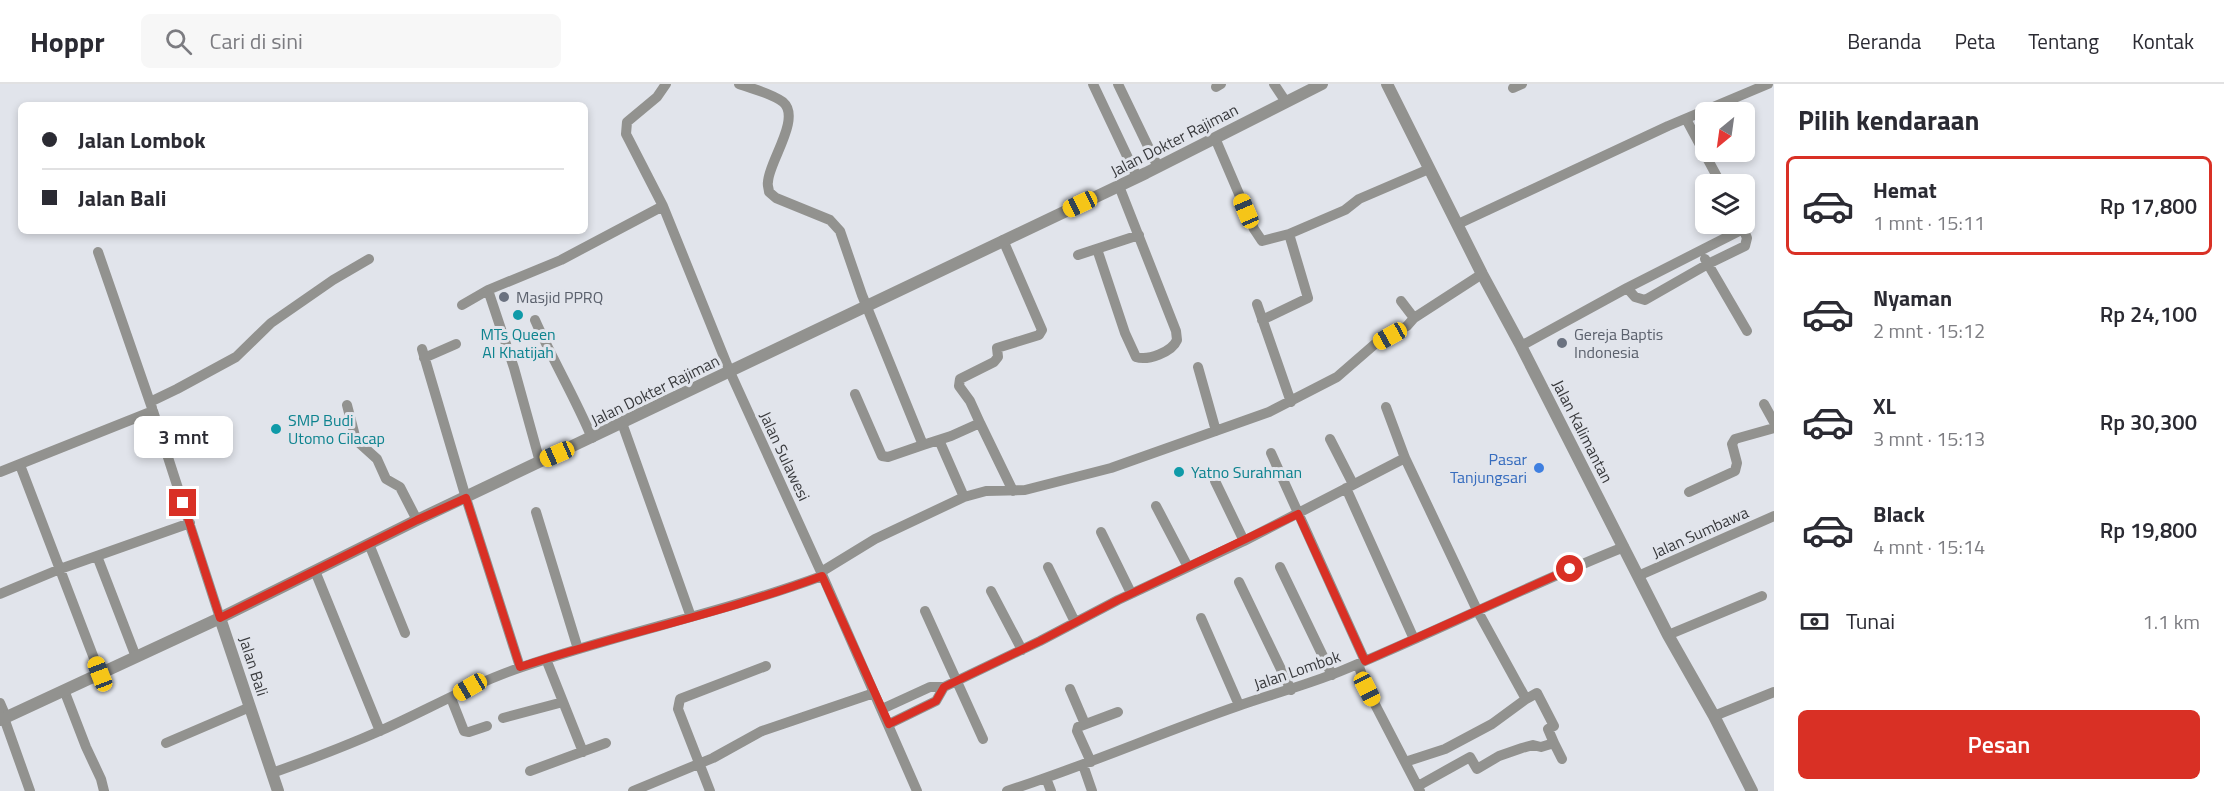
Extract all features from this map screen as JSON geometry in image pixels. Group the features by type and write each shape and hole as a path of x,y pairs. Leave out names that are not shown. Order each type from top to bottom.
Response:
{"street":[{"name":"Jalan Sulawesi","path":"666,84 657,97 627,122 626,134 663,206 730,372 917,791"},
{"path":"739,84 780,100 786,105 789,113 787,129 767,182 769,192 776,198 830,220 840,231 867,306 923,445"},
{"path":"1093,84 1137,177"},
{"path":"1118,84 1158,167"},
{"path":"1274,84 1286,102"},
{"name":"Jalan Dokter Rajiman","path":"3,718 220,618 417,520 1119,186 1322,84"},
{"name":"Jalan Kalimantan","path":"1387,84 1668,635 1714,716 1752,791"},
{"path":"1458,224 1686,119 1768,84"},
{"path":"1686,119 1716,174"},
{"path":"1215,138 1259,239 1266,242 1345,210 1359,199 1429,169"},
{"path":"1097,249 1125,333 1136,357 1145,359 1169,350 1177,340 1176,331 1119,186"},
{"path":"462,305 488,291 561,260 663,206"},
{"path":"1262,320 1308,298 1289,234"},
{"path":"1521,346 1728,234"},
{"path":"1627,288 1635,297 1645,300 1745,246 1745,234"},
{"path":"1078,255 1139,235"},
{"path":"1003,240 1042,330 1039,335 997,348 997,359 960,379 959,386 970,401 1013,491"},
{"path":"1700,250 1747,331"},
{"name":"Jalan Bali","path":"98,252 278,791"},
{"path":"0,472 151,406 236,357 271,323 333,280 369,259"},
{"path":"272,773 380,731 470,687 520,667 790,588 822,574 875,539 964,497 986,491 1013,491 1111,468 1245,422 1291,402 1337,377 1375,344 1407,326 1414,318 1482,274"},
{"path":"488,291 514,368 540,462"},
{"path":"1401,301 1414,318"},
{"path":"1257,304 1291,402"},
{"path":"536,320 551,355 577,401 592,438"},
{"path":"456,344 423,354 520,667"},
{"path":"1198,367 1216,431"},
{"path":"855,394 882,456 888,457 939,440 980,423"},
{"path":"1764,404 1774,423"},
{"path":"347,405 356,440 377,459 386,478 400,488 417,520"},
{"path":"1386,407 1405,458 1477,610 1526,699"},
{"path":"622,423 691,617"},
{"path":"1689,492 1735,471 1737,464 1732,444 1735,439 1774,428"},
{"path":"1330,439 1414,639"},
{"path":"939,440 964,497"},
{"path":"1270,453 1361,663 1367,689 1419,788 1470,757 1477,769 1499,756 1522,748 1533,745 1541,747 1554,743"},
{"path":"882,709 930,687 944,687 1022,650 1131,593 1298,514 1405,458"},
{"path":"20,465 100,674"},
{"path":"1215,481 1244,541"},
{"path":"1156,506 1188,567"},
{"path":"536,512 578,649"},
{"name":"Jalan Sumbawa","path":"1638,576 1774,516"},
{"path":"0,594 60,569 190,523"},
{"path":"1101,532 1131,593"},
{"path":"369,544 405,633"},
{"name":"Jalan Lombok","path":"1007,791 1239,705 1332,675 1552,576 1624,547"},
{"path":"97,556 136,657"},
{"path":"1048,567 1076,622"},
{"path":"1280,567 1332,675"},
{"path":"315,571 380,731"},
{"path":"1239,582 1291,690"},
{"path":"991,591 1022,650"},
{"path":"1668,635 1762,596"},
{"path":"925,611 983,739"},
{"path":"1201,618 1239,705"},
{"path":"546,659 583,752"},
{"path":"710,791 678,709 680,699 766,666"},
{"path":"889,724 936,701 944,687"},
{"path":"1070,689 1085,724"},
{"path":"64,690 104,791"},
{"path":"1714,716 1774,692"},
{"path":"633,791 700,764 762,731 874,693"},
{"path":"1405,762 1444,749 1492,724 1537,693 1554,726 1548,729 1562,759"},
{"path":"451,698 464,731 469,732 487,726"},
{"path":"503,718 563,702"},
{"path":"0,703 3,718 30,791"},
{"path":"166,742 250,707"},
{"path":"1092,791 1087,763 1077,731 1078,727 1118,712"},
{"path":"530,771 606,743"},
{"path":"1046,778 1051,791"}],"place":[{"name":"Masjid PPRQ","path":"504,297"},
{"name":"MTs Queen Al Khatijah","path":"518,315"},
{"name":"Gereja Baptis Indonesia","path":"1562,343"},
{"name":"SMP Budi Utomo Cilacap","path":"276,429"},
{"name":"Pasar Tanjungsari","path":"1539,468"},
{"name":"Yatno Surahman","path":"1179,472"}],"route":[{"path":"183,503 220,618 466,498 520,667 790,588 822,576 889,724 936,701 944,687 1298,514 1365,661 1570,569"}]}
